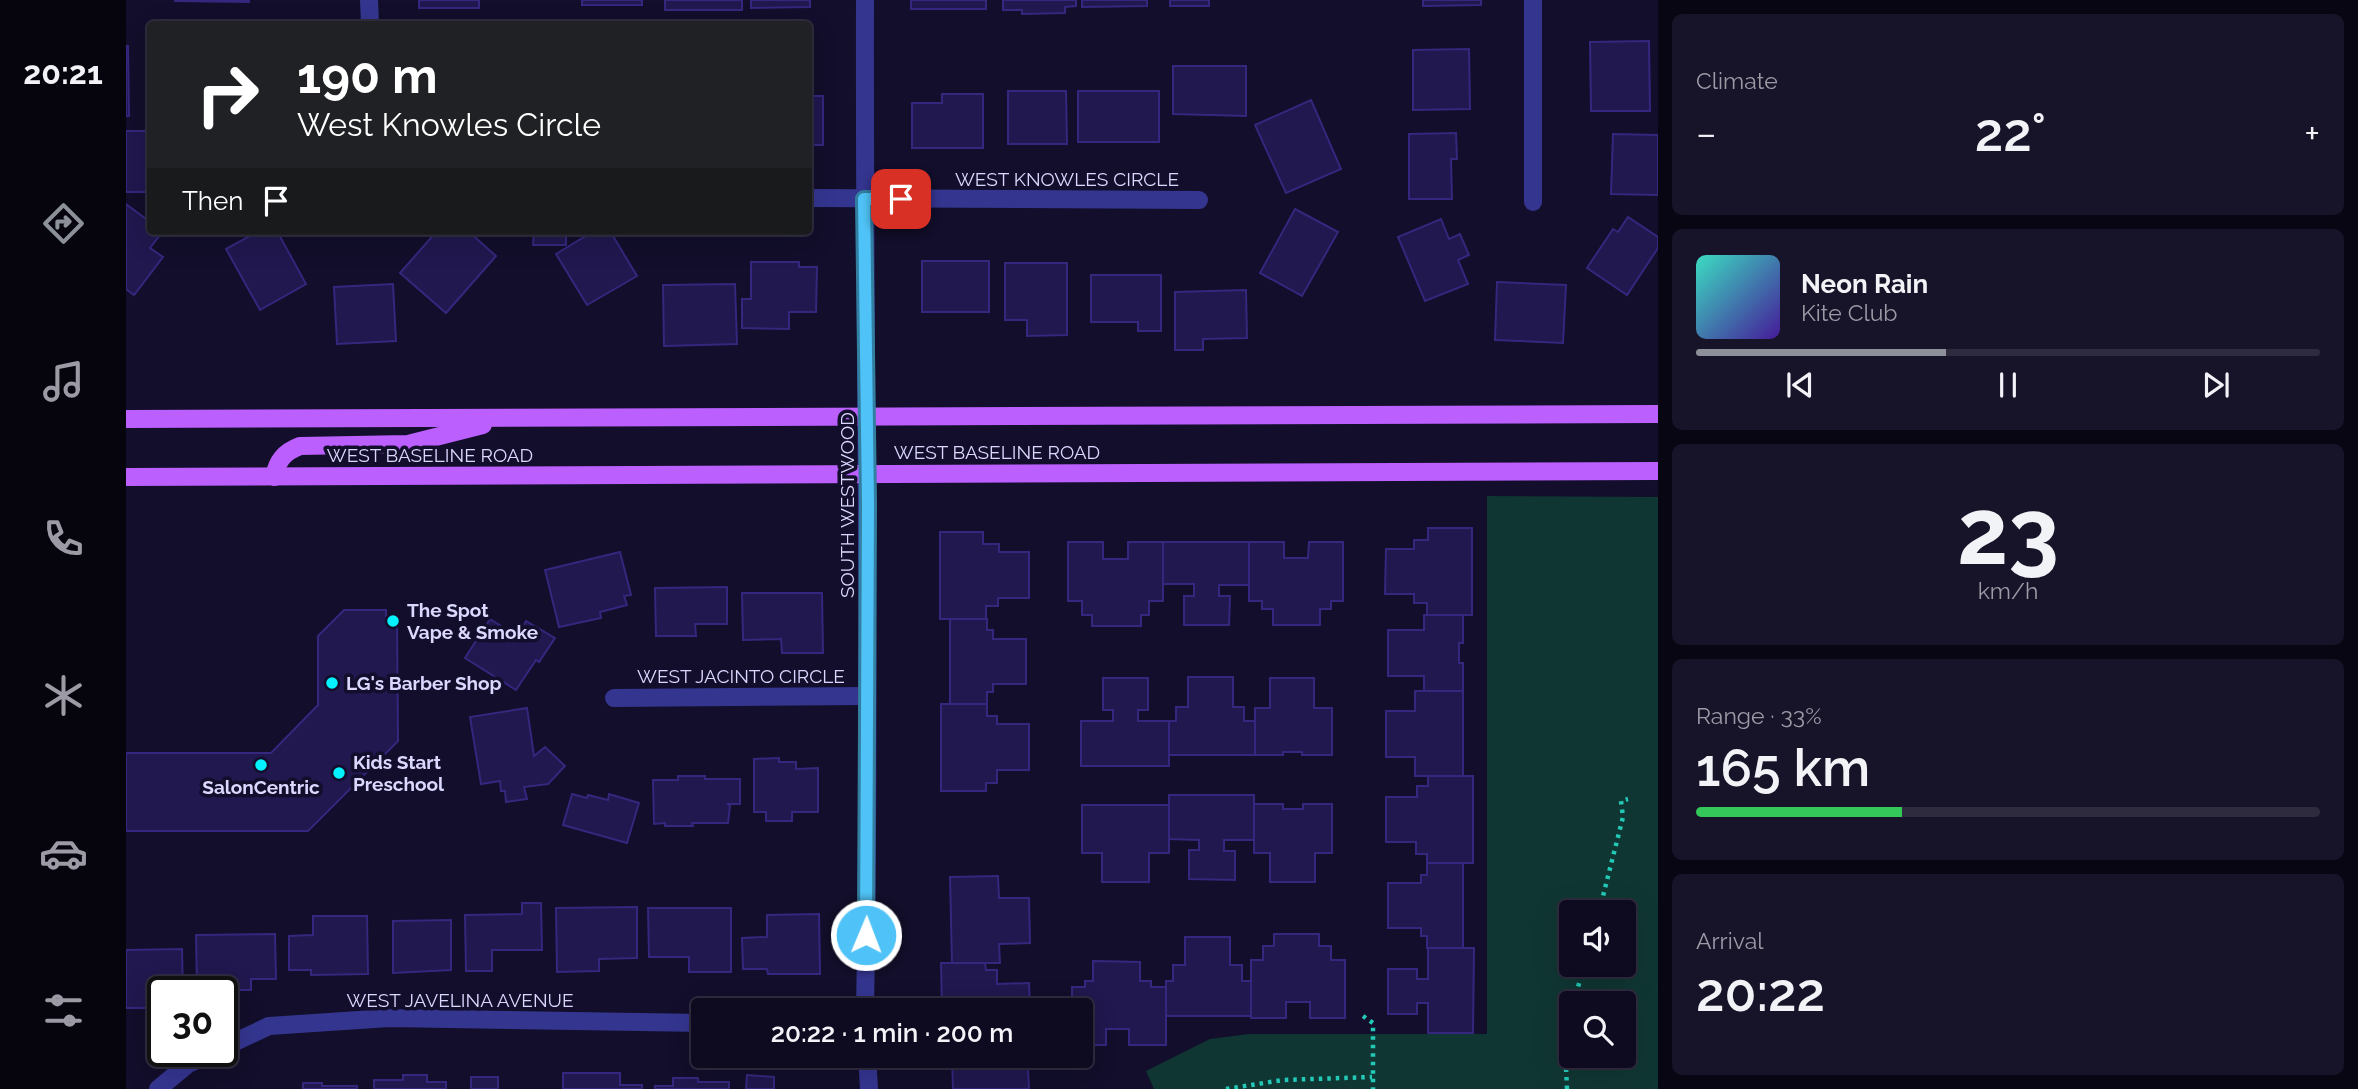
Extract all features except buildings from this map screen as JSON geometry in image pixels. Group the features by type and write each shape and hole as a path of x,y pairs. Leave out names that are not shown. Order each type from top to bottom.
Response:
{"main road":[{"name":"WEST BASELINE ROAD","path":"126,419 1658,414"},
{"path":"274,477 276,466 282,458 290,450 300,446 408,444 510,418"},
{"name":"WEST BASELINE ROAD","path":"126,477 1658,471"}],"street":[{"path":"369,0 370,21"},
{"name":"SOUTH WESTWOOD","path":"864,0 868,417 865,998"},
{"path":"1533,0 1533,202"},
{"name":"WEST KNOWLES CIRCLE","path":"812,198 1199,200"},
{"name":"WEST JACINTO CIRCLE","path":"614,698 867,696"},
{"name":"WEST JAVELINA AVENUE","path":"238,1041 270,1026 389,1017 691,1023"},
{"path":"158,1089 184,1067"},
{"path":"868,1068 869,1089"}],"path":[{"path":"1602,900 1623,817 1621,802 1628,799"},
{"path":"1363,1016 1373,1023 1373,1089"},
{"path":"1566,1068 1567,1089"},
{"path":"1226,1089 1283,1080 1372,1077"}],"green space":[{"path":"1487,496 1658,497 1658,1089 1154,1089 1146,1071 1210,1039 1249,1034 1487,1034"}],"place":[{"name":"The Spot Vape & Smoke","path":"393,621"},
{"name":"LG's Barber Shop","path":"332,683"},
{"name":"SalonCentric","path":"261,765"},
{"name":"Kids Start Preschool","path":"339,773"}],"route":[{"path":"866,935 868,417 864,199 901,199"}]}
